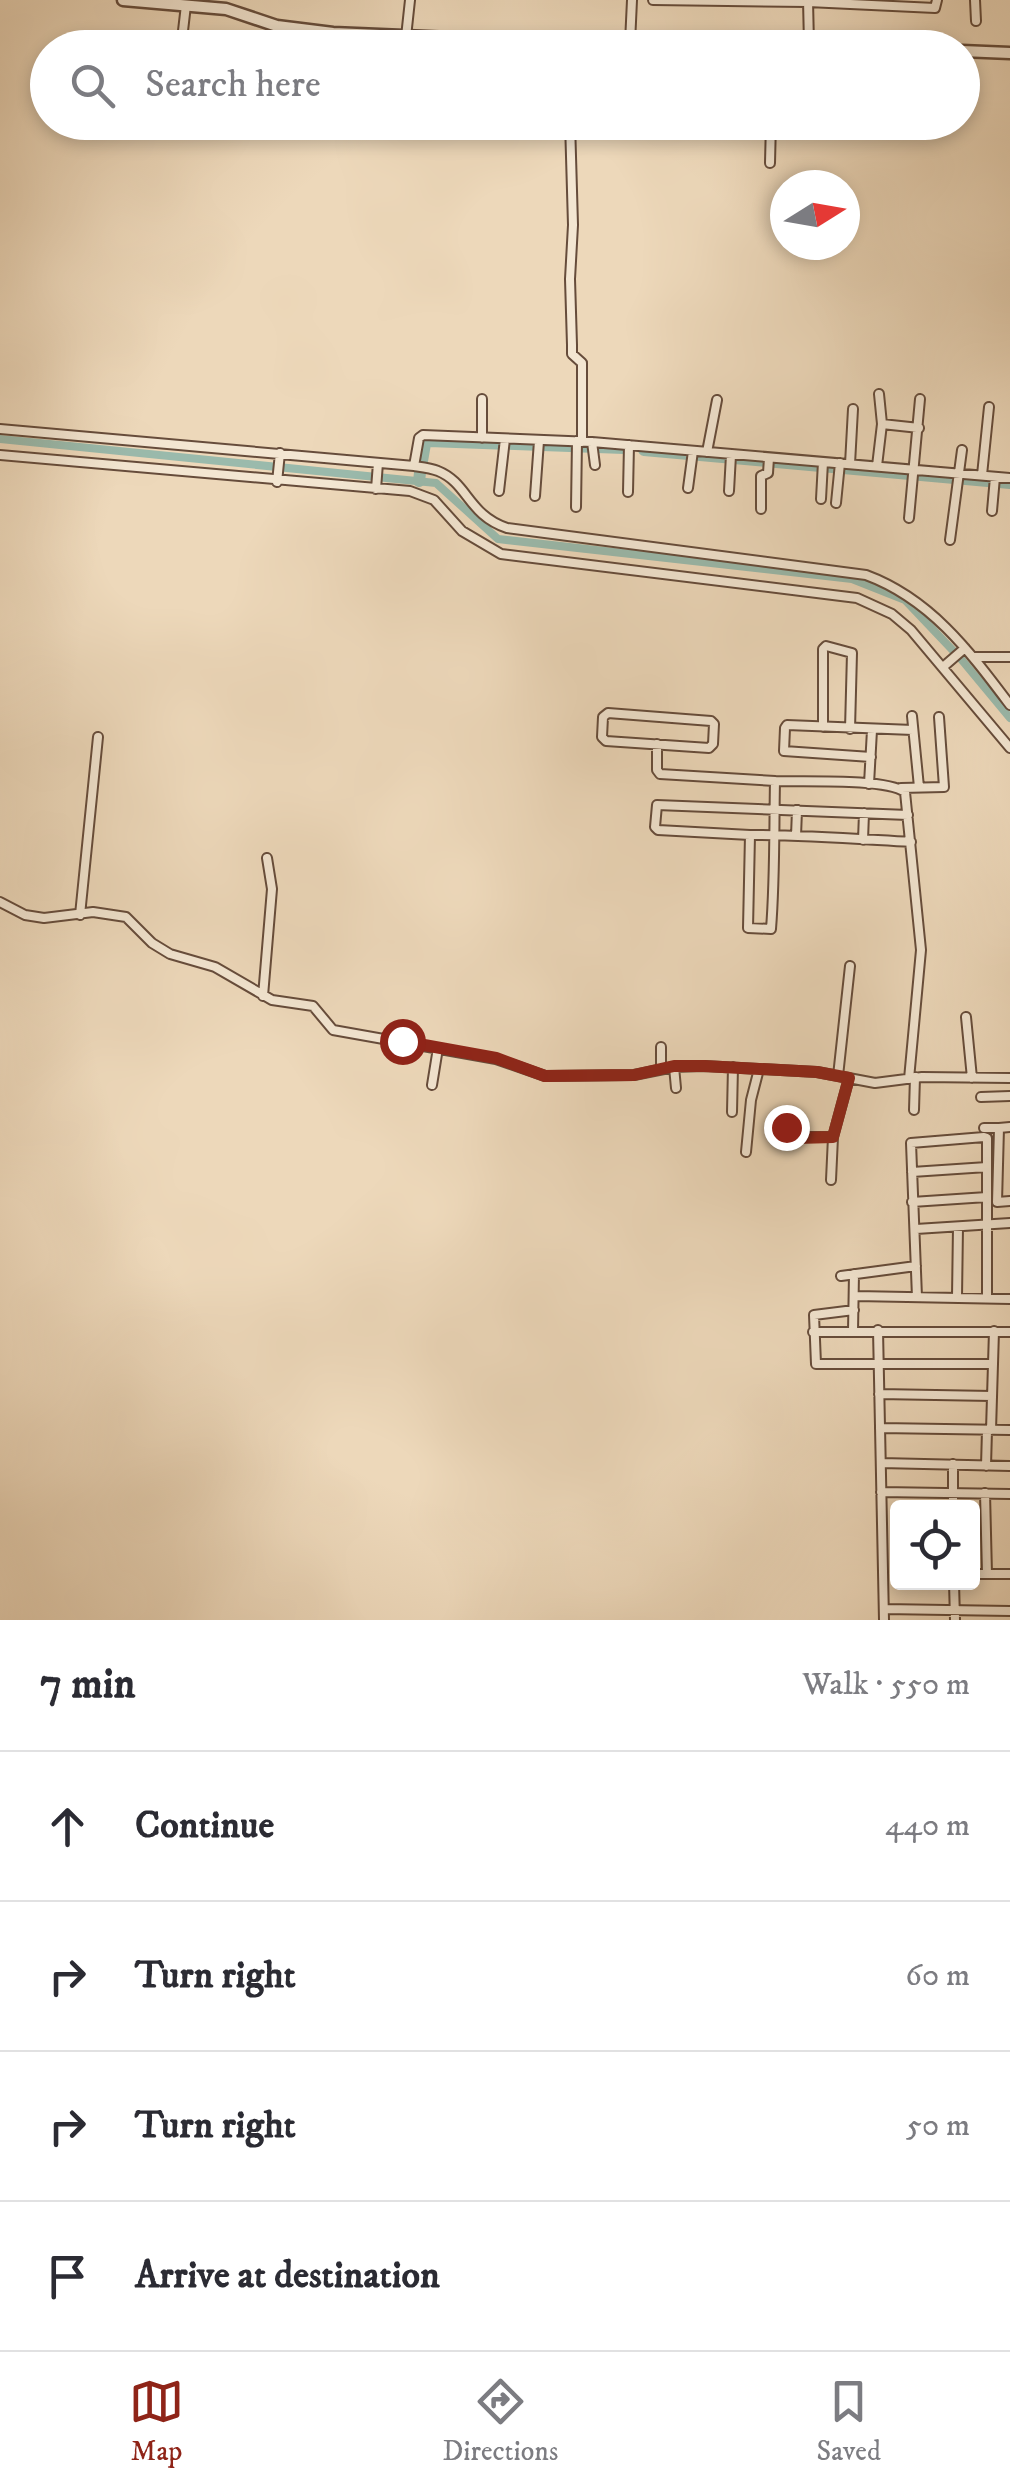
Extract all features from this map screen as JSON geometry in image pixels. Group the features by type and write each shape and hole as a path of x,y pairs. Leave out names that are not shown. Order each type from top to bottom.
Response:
{"street":[{"path":"123,0 226,9 278,26 309,30"},
{"path":"407,30 410,0"},
{"path":"631,30 632,0"},
{"path":"653,0 808,1 935,8 937,0"},
{"path":"975,0 976,21"},
{"path":"808,1 808,30"},
{"path":"183,30 186,5"},
{"path":"980,51 1010,53"},
{"path":"571,140 572,354 582,364 584,445 576,508"},
{"path":"770,163 771,140"},
{"path":"877,466 882,424 879,394"},
{"path":"482,399 482,438"},
{"path":"909,518 920,399"},
{"path":"707,452 717,400"},
{"path":"982,475 989,407"},
{"path":"836,503 853,409"},
{"path":"882,424 919,428"},
{"path":"0,429 280,454 378,467 414,466 450,478 478,513 507,528 866,575 914,598 974,658 1010,705"},
{"path":"414,466 421,436 707,452 958,477 982,475 995,480 1010,478 1010,468"},
{"path":"498,490 504,442"},
{"path":"535,496 539,444"},
{"path":"584,445 594,466"},
{"path":"628,492 629,448"},
{"path":"950,540 962,450"},
{"path":"277,480 280,454"},
{"path":"688,488 693,454"},
{"path":"0,455 377,486 424,494 462,531 501,554 857,598 892,614 912,630 946,665 1010,748"},
{"path":"729,491 730,457"},
{"path":"762,508 761,476 768,473 768,460"},
{"path":"821,498 823,465"},
{"path":"377,486 378,467"},
{"path":"992,511 995,480"},
{"path":"823,727 826,646 852,653 850,730"},
{"path":"946,665 964,649"},
{"path":"974,658 1010,657"},
{"path":"608,713 713,722 712,747 657,744 603,739 603,716 608,713"},
{"path":"912,716 919,787"},
{"path":"657,744 660,774 942,788 946,784 938,717"},
{"path":"871,756 784,751 786,726 913,730"},
{"path":"869,784 872,730"},
{"path":"80,916 98,737"},
{"path":"750,835 746,925 768,930 772,927 775,780"},
{"path":"902,788 907,796 921,950 912,1078 914,1110"},
{"path":"908,815 657,804 655,826 658,830 910,842"},
{"path":"796,810 796,836"},
{"path":"863,840 864,813"},
{"path":"263,996 272,889 266,858"},
{"path":"0,902 25,915 44,918 93,912 126,916 152,943 170,954 214,968 263,996 313,1006 333,1030 496,1058 545,1076 634,1075 674,1066 759,1069 875,1083 912,1078 1010,1078"},
{"path":"838,1076 850,966"},
{"path":"966,1016 972,1078"},
{"path":"661,1047 661,1068"},
{"path":"432,1085 438,1048"},
{"path":"674,1066 676,1088"},
{"path":"732,1112 733,1067"},
{"path":"746,1152 751,1100 759,1069"},
{"path":"831,1180 833,1137 849,1078"},
{"path":"982,1097 1010,1096"},
{"path":"785,1122 793,1137 833,1137"},
{"path":"984,1128 1010,1128"},
{"path":"1000,1128 997,1202 1010,1200"},
{"path":"917,1297 911,1142 984,1136 987,1298"},
{"path":"912,1172 987,1166"},
{"path":"912,1202 987,1196"},
{"path":"916,1229 1010,1223"},
{"path":"957,1297 958,1227"},
{"path":"841,1276 916,1266"},
{"path":"853,1330 854,1274"},
{"path":"856,1296 1010,1298"},
{"path":"854,1310 816,1314 816,1364 993,1364"},
{"path":"878,1330 884,1620"},
{"path":"814,1332 1010,1332"},
{"path":"986,1466 994,1332"},
{"path":"879,1394 992,1396"},
{"path":"880,1428 1010,1430"},
{"path":"881,1463 1010,1466"},
{"path":"952,1500 953,1464"},
{"path":"881,1492 1010,1494"},
{"path":"919,1494 919,1500"},
{"path":"984,1494 987,1574"},
{"path":"980,1574 1010,1574"},
{"path":"882,1575 890,1575"},
{"path":"954,1590 955,1620"},
{"path":"884,1609 1010,1611"}],"waterway":[{"path":"0,439 436,483 498,539 852,579 905,600 1010,718"},
{"path":"422,461 429,441 624,448"},
{"path":"644,450 1010,483"},
{"path":"419,481 420,473"}],"route":[{"path":"402,1041 496,1058 545,1076 634,1075 674,1066 704,1066 830,1073 849,1078 833,1137 797,1138 786,1127"}]}
